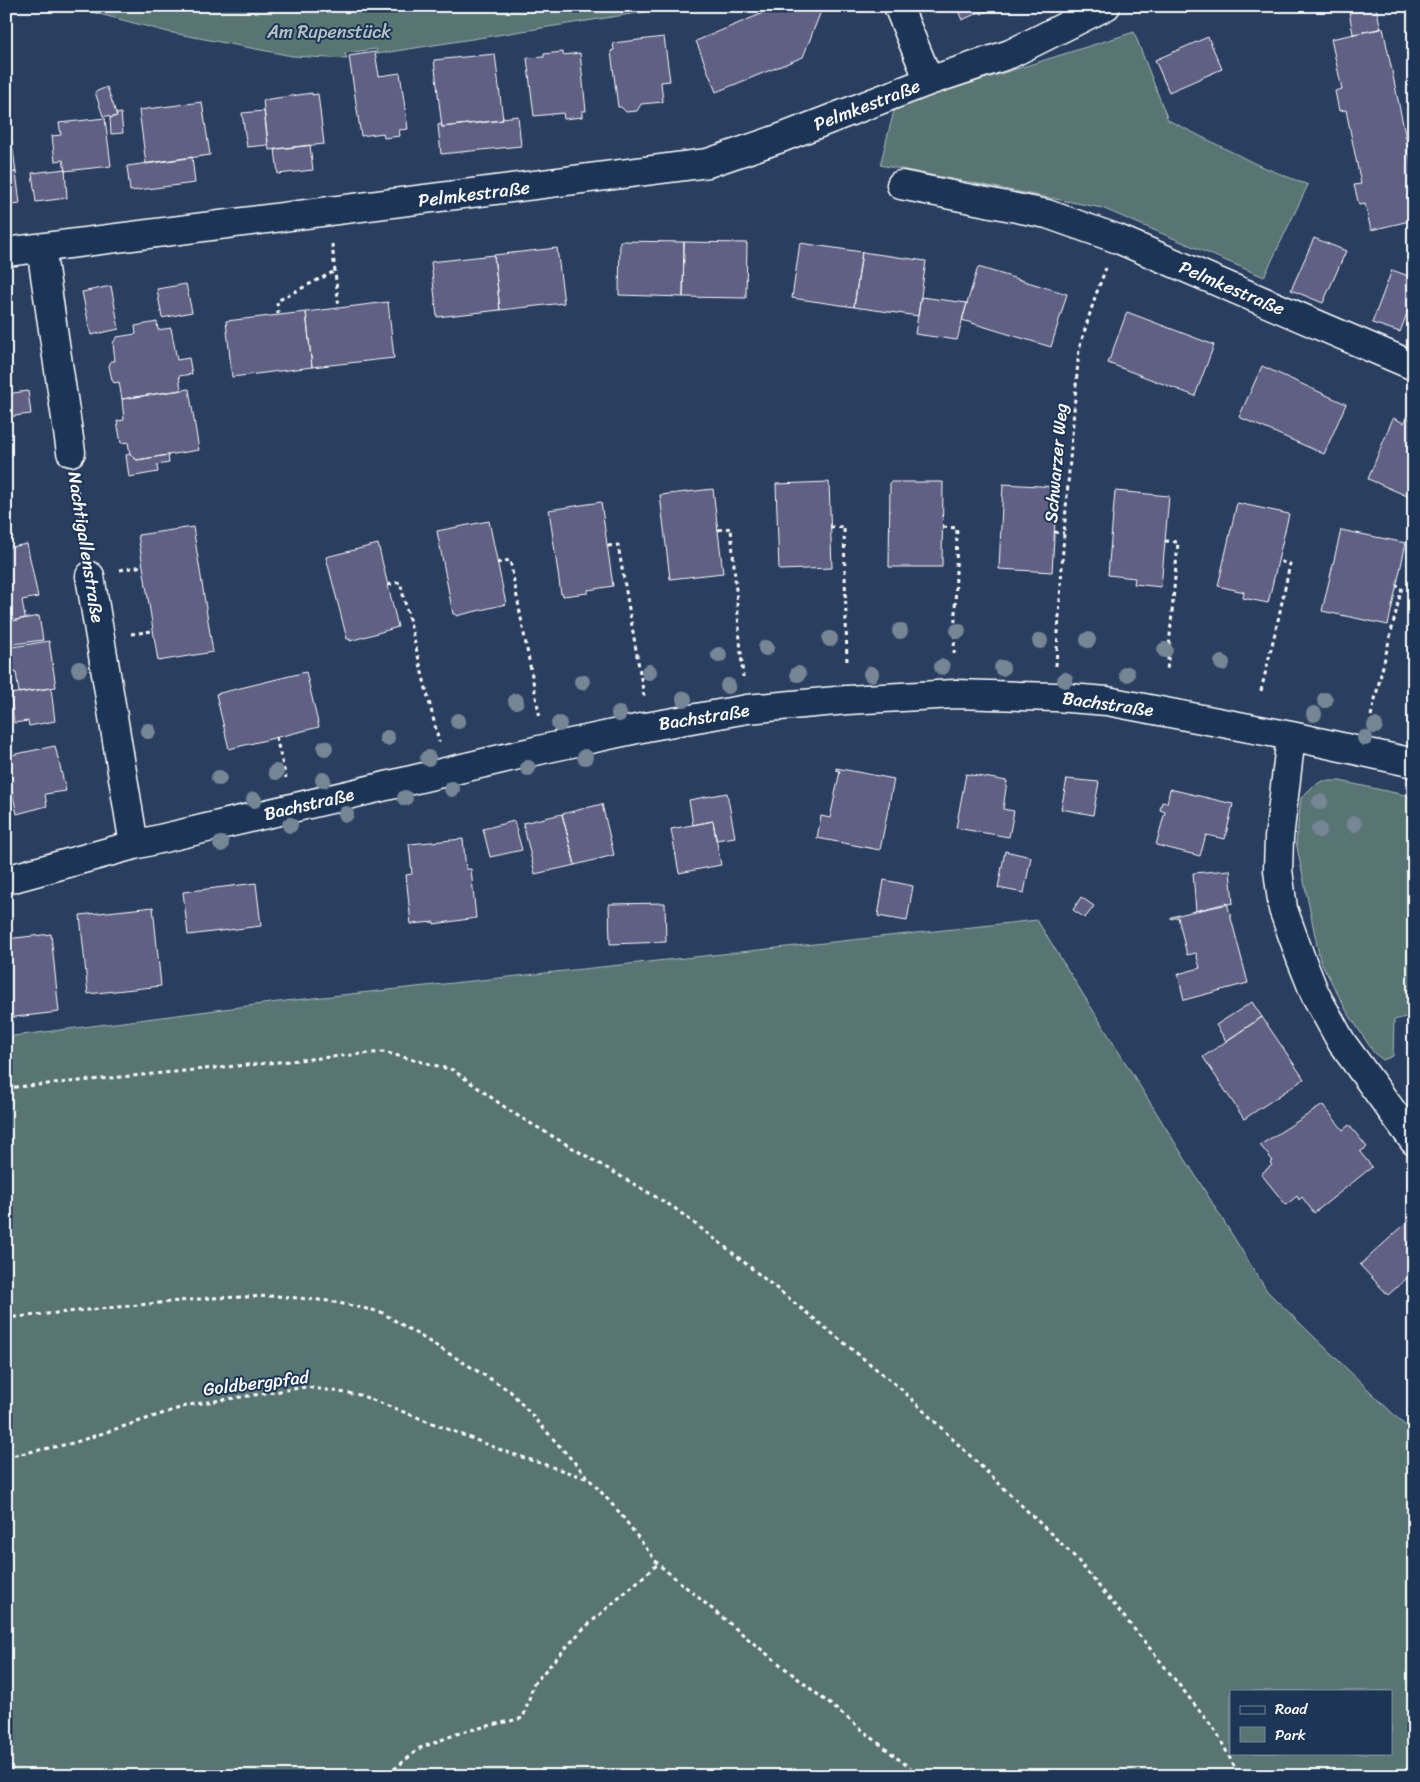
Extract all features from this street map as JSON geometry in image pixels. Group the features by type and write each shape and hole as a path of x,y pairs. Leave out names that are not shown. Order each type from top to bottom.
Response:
{"street":[{"path":"898,6 929,81"},
{"name":"Pelmkestraße","path":"6,252 708,164 929,81 1010,54 1106,6"},
{"name":"Pelmkestraße","path":"901,185 1047,214 1118,239 1414,366"},
{"name":"Nachtigallenstraße","path":"41,248 71,452"},
{"name":"Nachtigallenstraße","path":"90,576 134,845"},
{"name":"Bachstraße","path":"6,880 134,845 557,746 646,727 747,709 847,700 955,694 1056,697 1107,701 1291,736 1414,763"},
{"path":"1291,736 1279,838 1278,870 1283,909 1315,994 1342,1043 1414,1141"}],"path":[{"path":"328,212 339,308"},
{"name":"Schwarzer Weg","path":"1056,697 1064,533 1079,349 1095,297 1118,239"},
{"path":"278,314 277,301 335,271"},
{"name":"Nachtigallenstraße","path":"71,452 90,576"},
{"path":"830,527 844,527 847,665"},
{"path":"943,527 957,528 954,658"},
{"path":"718,530 731,528 743,677"},
{"path":"1054,532 1064,533"},
{"path":"1165,541 1178,542 1167,671"},
{"path":"608,546 618,544 644,697"},
{"path":"497,562 510,560 540,718"},
{"path":"1261,691 1290,564 1278,561"},
{"path":"388,585 400,582 440,743"},
{"path":"1371,716 1402,588 1396,586"},
{"path":"276,737 286,778"},
{"path":"6,1088 383,1052 453,1070 513,1113 673,1207 900,1389 1075,1557 1217,1733 1239,1776"},
{"path":"6,1318 210,1298 277,1296 329,1301 381,1312 510,1391 592,1480 658,1564 752,1642 920,1776"},
{"name":"Goldbergpfad","path":"6,1457 73,1443 189,1404 306,1387 360,1396 504,1451 592,1480"},
{"path":"390,1776 393,1770 420,1748 462,1732 523,1718 534,1683 582,1630 658,1564"}],"green space":[{"name":"Am Rupenstück","path":"69,6 668,6 669,8 377,54 376,49 345,53 347,59 292,56 168,32"},
{"path":"1134,32 1168,120 1258,165 1308,185 1264,277 1102,208 880,165 895,107"},
{"path":"1322,781 1340,781 1414,797 1414,1015 1394,1020 1393,1056 1383,1060 1374,1053 1346,1010 1320,960 1296,842 1301,798 1312,787"},
{"path":"1037,920 1267,1291 1414,1434 1414,1776 6,1776 6,1037 286,1001"}],"building":[{"path":"765,6 823,6 803,57 716,92 696,41 761,14"},
{"path":"956,6 999,6 962,20"},
{"path":"1348,6 1380,6 1376,7 1381,29 1353,34"},
{"path":"1383,28 1414,177 1414,220 1371,230 1365,204 1359,205 1354,185 1361,184 1346,110 1339,111 1335,91 1342,89 1331,39"},
{"path":"664,37 670,81 661,82 663,102 641,104 637,111 626,112 621,107 618,107 611,51 614,50 613,43"},
{"path":"1208,37 1222,69 1169,92 1155,60"},
{"path":"375,52 379,76 400,73 408,129 399,130 400,136 384,138 383,133 361,136 349,56"},
{"path":"563,52 563,55 580,53 586,111 582,111 582,117 564,119 563,113 534,116 527,58 544,57 544,54"},
{"path":"495,54 503,120 442,127 434,60"},
{"path":"107,87 117,116 110,118 109,116 103,116 95,92"},
{"path":"312,93 312,95 318,94 324,144 269,150 263,100"},
{"path":"6,99 16,172 6,173"},
{"path":"202,102 210,155 146,164 139,110"},
{"path":"264,111 268,145 247,147 242,113"},
{"path":"121,113 123,133 111,134 110,118"},
{"path":"518,116 521,146 441,154 438,125 441,124 442,127 503,120 502,118"},
{"path":"105,118 111,166 65,171 63,160 55,161 52,136 61,135 59,123"},
{"path":"310,145 313,170 278,174 275,149"},
{"path":"192,157 195,183 130,191 127,166"},
{"path":"65,169 67,198 36,202 32,173"},
{"path":"16,172 20,204 6,206 6,173"},
{"path":"1314,238 1346,251 1323,303 1291,290"},
{"path":"620,241 684,242 683,297 619,295"},
{"path":"684,242 747,243 746,298 683,297"},
{"path":"800,243 862,252 854,307 792,298"},
{"path":"557,248 564,303 500,310 494,255"},
{"path":"862,252 926,261 918,316 854,307"},
{"path":"494,255 500,310 437,317 431,262"},
{"path":"978,267 1067,294 1051,347 962,320"},
{"path":"1392,270 1414,278 1414,295 1400,332 1372,323"},
{"path":"186,284 192,312 162,318 157,289"},
{"path":"111,286 119,329 91,335 82,292"},
{"path":"921,297 967,303 957,340 915,334"},
{"path":"388,302 394,358 312,367 306,312"},
{"path":"306,312 312,367 232,377 226,321"},
{"path":"1127,312 1214,345 1195,396 1108,363"},
{"path":"157,322 158,330 171,328 177,360 189,358 192,374 179,376 181,390 122,399 119,382 114,383 112,380 109,366 111,361 115,361 113,343 117,337 136,334 135,326"},
{"path":"1262,366 1346,404 1324,454 1239,417"},
{"path":"189,389 199,450 137,460 130,454 128,442 121,443 117,421 124,420 122,399"},
{"path":"28,391 31,414 6,417 6,394"},
{"path":"1406,417 1414,420 1414,499 1368,479 1393,418 1404,423"},
{"path":"130,454 137,460 168,455 169,463 157,465 158,472 129,477 126,455"},
{"path":"829,482 832,568 779,570 776,484"},
{"path":"890,482 943,482 942,567 889,567"},
{"path":"1003,484 1057,487 1052,572 999,569"},
{"path":"713,489 723,573 670,579 660,495"},
{"path":"1115,491 1169,496 1161,587 1134,584 1135,578 1108,575"},
{"path":"601,502 613,586 588,590 588,593 563,596 561,594 549,510"},
{"path":"1237,503 1289,514 1268,603 1243,598 1244,592 1218,586"},
{"path":"489,521 506,604 456,616 456,614 453,614 437,531"},
{"path":"193,527 213,652 158,661 138,535"},
{"path":"1341,530 1406,543 1388,625 1322,611"},
{"path":"27,544 38,597 22,600 25,618 6,622 6,548"},
{"path":"378,544 398,627 350,641 350,639 347,639 326,557"},
{"path":"39,616 43,640 6,645 6,622"},
{"path":"49,641 56,687 19,693 16,672 7,673 6,648"},
{"path":"306,672 319,727 229,749 216,694"},
{"path":"51,688 55,721 29,726 28,721 14,723 10,694"},
{"path":"55,746 66,791 45,794 47,806 17,814 6,765 6,756"},
{"path":"836,768 894,779 880,850 817,838 821,816 830,818 840,771 836,770"},
{"path":"966,774 1007,781 1003,809 1014,811 1009,837 956,828"},
{"path":"1067,779 1099,782 1093,815 1061,809"},
{"path":"1170,789 1233,804 1225,839 1206,835 1200,856 1156,845 1165,812 1160,810 1162,802 1167,803"},
{"path":"727,793 735,837 716,840 713,821 693,825 689,800"},
{"path":"602,804 614,855 575,865 562,814"},
{"path":"562,814 575,865 535,874 523,823"},
{"path":"514,821 522,850 490,857 483,829"},
{"path":"713,821 721,865 679,873 671,829"},
{"path":"463,839 466,869 471,869 476,918 434,924 434,922 411,924 406,875 412,874 409,844"},
{"path":"1005,851 1031,857 1024,893 998,888"},
{"path":"1230,870 1233,903 1196,911 1193,873"},
{"path":"884,880 913,886 907,921 878,916"},
{"path":"256,883 261,926 188,935 183,892"},
{"path":"1081,897 1094,906 1085,918 1073,910"},
{"path":"665,903 666,942 610,944 609,904"},
{"path":"1227,903 1248,983 1184,1000 1178,974 1200,968 1196,953 1187,955 1178,917 1171,919 1171,917"},
{"path":"153,907 161,986 88,994 80,915"},
{"path":"51,934 59,1012 6,1018 6,939"},
{"path":"1252,1002 1262,1017 1226,1041 1216,1025"},
{"path":"1262,1017 1304,1079 1244,1119 1203,1057"},
{"path":"1323,1105 1343,1130 1349,1125 1367,1147 1360,1152 1372,1167 1314,1213 1302,1197 1299,1200 1297,1196 1286,1205 1261,1174 1272,1165 1270,1163 1273,1161 1260,1145"},
{"path":"1414,1216 1414,1272 1388,1295 1360,1265"}]}
